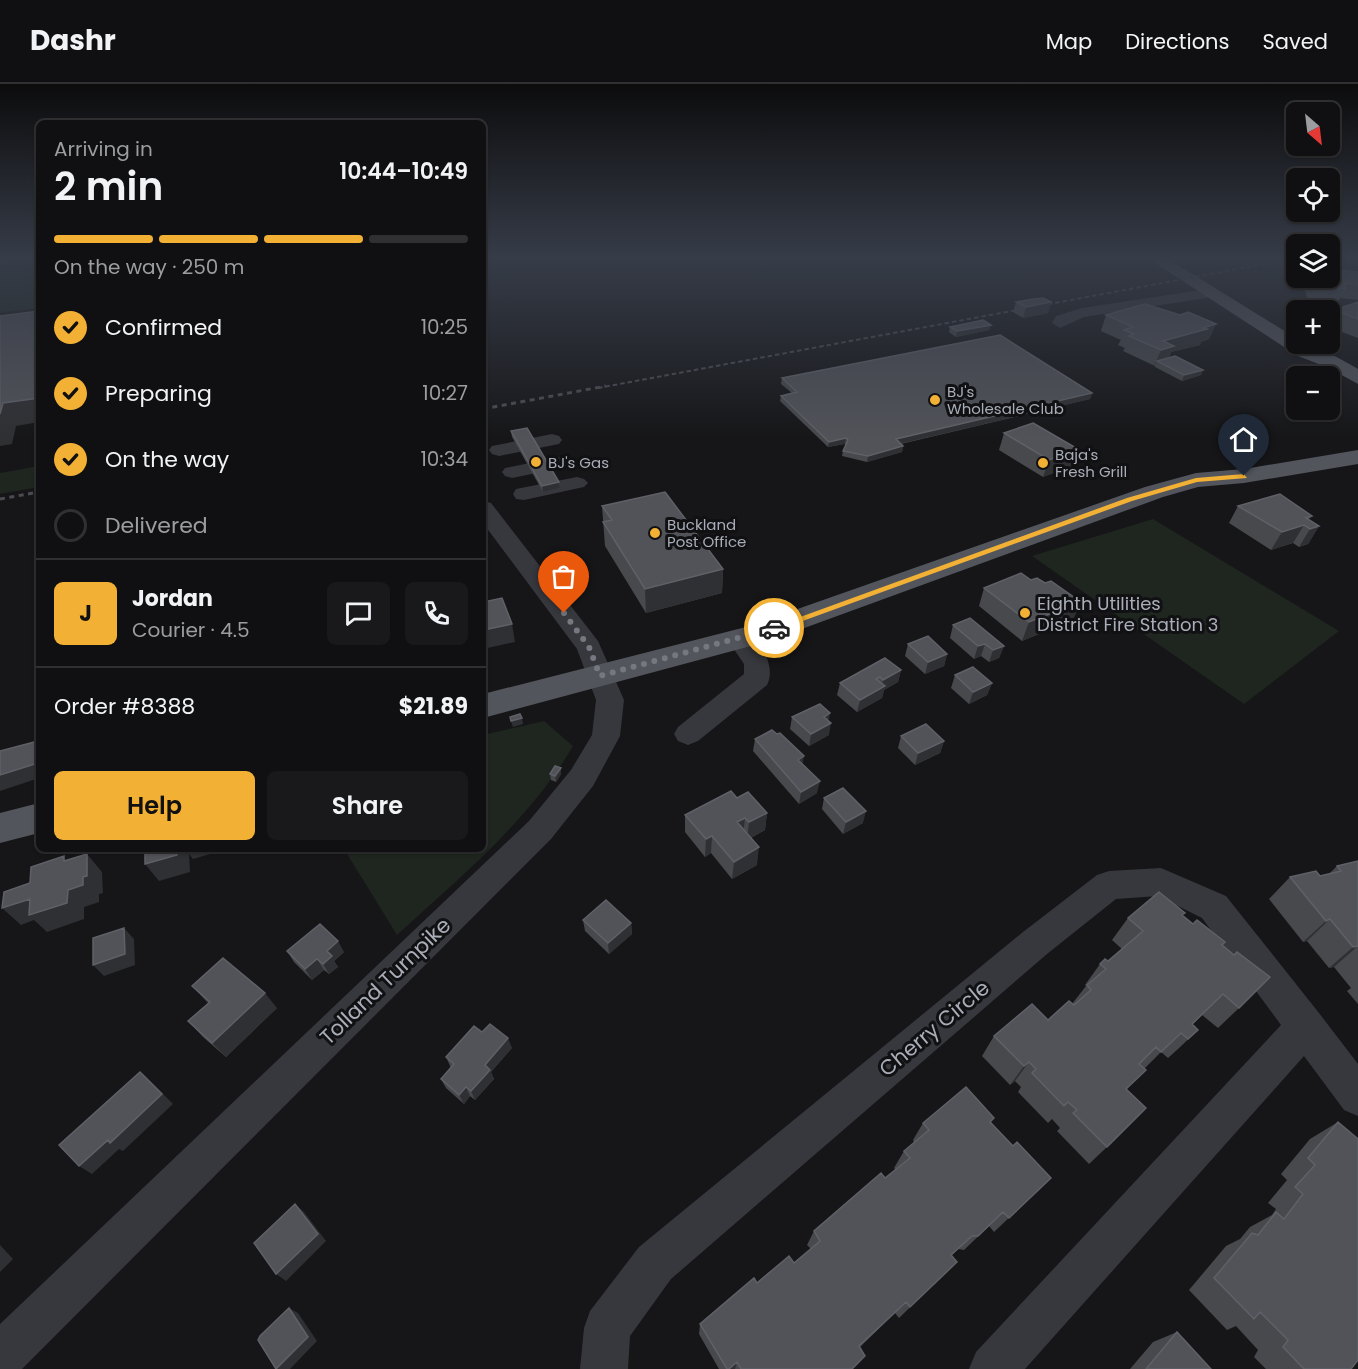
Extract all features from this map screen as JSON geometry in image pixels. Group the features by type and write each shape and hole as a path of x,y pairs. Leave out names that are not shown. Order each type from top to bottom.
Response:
{"main road":[{"path":"1254,319 1286,340"},
{"path":"1307,354 1319,369 1358,396"},
{"path":"1310,354 1336,364 1358,378"},
{"path":"1196,480 1219,464 1286,449 1358,437"},
{"path":"486,705 740,639 835,608 1106,507 1196,480 1244,476 1358,457"},
{"path":"0,828 36,819"}],"street":[{"path":"1060,323 1062,319"},
{"path":"509,468 562,457 509,468"},
{"name":"Tolland Turnpike","path":"0,1357 540,830 582,778 606,736 610,700 589,647 486,512"},
{"path":"688,734 757,678 757,664 740,639"},
{"name":"Cherry Circle","path":"604,1369 607,1328 655,1263 1035,943 1109,885 1161,882 1214,907 1358,1096"},
{"path":"993,1369 1306,1026"}],"shaded area":[{"path":"36,467 36,488 0,494 0,473"},
{"path":"1153,519 1339,631 1244,704 1032,556"},
{"path":"544,721 573,746 536,799 486,852 486,734"},
{"path":"346,852 486,852 469,869 397,935"}],"building":[{"path":"0,319 36,319 36,398 3,403 0,414"},
{"path":"1115,319 1204,319 1216,324 1203,328 1207,329 1163,341 1174,346 1161,350 1129,336 1134,334 1124,330 1133,327"},
{"path":"983,320 991,325 957,331 950,327"},
{"name":"BJ's Wholesale Club","path":"1000,335 1092,393 896,439 903,446 868,456 843,451 848,440 846,438 829,442 781,396 797,392 782,378"},
{"path":"1175,356 1203,370 1184,375 1157,361"},
{"path":"1033,423 1078,449 1049,460 1004,433"},
{"name":"BJ's Gas","path":"527,428 559,482 542,486 511,431"},
{"path":"665,492 723,569 645,589 603,522 612,520 602,506"},
{"path":"1280,494 1312,516 1306,518 1319,526 1310,529 1304,525 1282,532 1238,506"},
{"path":"1021,573 1031,580 1037,578 1045,583 1051,581 1081,602 1029,622 984,588"},
{"path":"502,598 512,624 486,629 486,601"},
{"path":"970,618 1004,646 993,650 985,644 978,646 953,625"},
{"path":"928,636 947,654 928,662 908,644"},
{"path":"885,658 901,670 883,680 880,677 876,679 885,686 860,700 840,683"},
{"path":"973,667 992,683 973,692 955,675"},
{"path":"820,704 830,713 824,717 831,723 811,734 792,717"},
{"path":"520,714 522,718 511,721 510,717"},
{"path":"926,724 944,741 918,753 901,736"},
{"path":"772,730 777,734 780,733 804,756 798,760 820,781 801,792 755,739"},
{"path":"36,742 35,764 0,775 0,751"},
{"path":"555,766 561,768 555,776 550,774"},
{"path":"843,788 866,811 846,822 824,798"},
{"path":"731,791 737,798 748,792 767,813 749,822 745,818 737,822 759,847 734,862 712,836 706,839 685,815"},
{"path":"145,852 177,852 177,855 145,864"},
{"path":"87,854 87,876 83,877 83,885 68,890 67,903 29,915 30,899 2,908 4,892 30,883 31,867 64,856 64,861"},
{"path":"1358,861 1358,946 1353,947 1330,919 1326,921 1290,877 1316,871 1320,876 1341,871 1337,866"},
{"path":"1159,892 1185,913 1182,915 1193,924 1197,920 1225,942 1222,945 1234,955 1237,952 1270,977 1239,1008 1223,994 1192,1024 1198,1030 1188,1039 1181,1033 1161,1052 1156,1047 1139,1064 1146,1070 1126,1089 1146,1108 1107,1147 1073,1113 1077,1110 1068,1102 1064,1106 1032,1073 1036,1069 1029,1062 1024,1066 994,1036 1032,1004 1048,1020 1069,1001 1074,1005 1091,990 1087,985 1106,969 1100,964 1105,959 1108,961 1143,931 1128,918"},
{"path":"606,900 631,923 608,943 583,920"},
{"path":"320,924 338,941 327,951 332,956 323,964 317,959 305,969 287,951"},
{"path":"124,928 125,954 93,965 93,938"},
{"path":"223,958 265,993 212,1043 188,1021 210,1002 192,986"},
{"path":"490,1024 508,1038 485,1065 490,1070 471,1091 466,1087 459,1095 441,1079 454,1064 446,1057 474,1026 482,1032"},
{"path":"140,1072 162,1094 110,1143 108,1140 79,1166 59,1145"},
{"path":"966,1087 994,1118 990,1122 1013,1146 1017,1142 1051,1178 1009,1218 1003,1212 978,1236 972,1236 951,1255 957,1262 910,1307 906,1302 859,1346 865,1356 852,1369 741,1369 737,1362 727,1369 700,1324 754,1278 757,1283 789,1256 794,1263 820,1241 814,1231 881,1173 885,1178 910,1158 904,1151 929,1130 923,1123"},
{"path":"1338,1122 1358,1139 1358,1360 1351,1369 1304,1369 1283,1347 1288,1340 1260,1312 1254,1319 1214,1278 1252,1233 1258,1235 1276,1212 1284,1219 1303,1194 1295,1187 1315,1165 1308,1158"},
{"path":"295,1204 318,1234 276,1274 254,1243"},
{"path":"289,1308 308,1337 276,1369 258,1340"},
{"path":"1177,1332 1211,1369 1146,1369"}],"railway":[{"path":"598,388 969,319"},
{"path":"486,408 606,386"},
{"path":"0,499 36,493"}],"way so far":[{"path":"564,613 589,647 600,676 694,652 774,628"}],"place":[{"name":"BJ's Wholesale Club","path":"935,400"},
{"name":"BJ's Gas","path":"536,462"},
{"name":"Baja's Fresh Grill","path":"1043,463"},
{"name":"Buckland Post Office","path":"655,533"},
{"name":"Eighth Utilities District Fire Station 3","path":"1025,613"}],"route":[{"path":"774,628 835,608 1130,499 1196,480 1244,476"}]}
